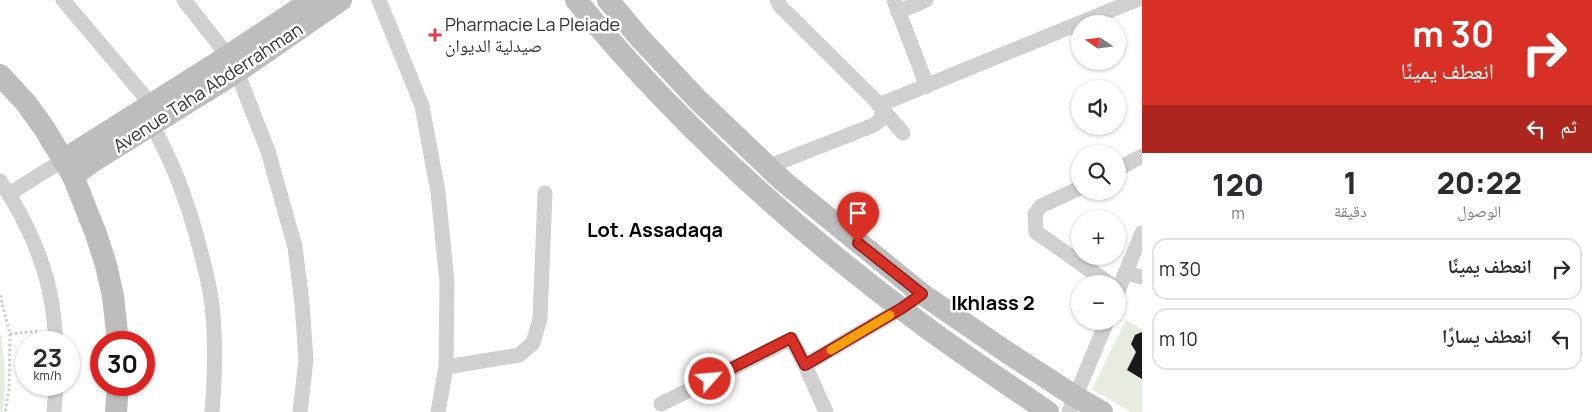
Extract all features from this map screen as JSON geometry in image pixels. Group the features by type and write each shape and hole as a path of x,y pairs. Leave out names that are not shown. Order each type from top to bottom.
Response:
{"street":[{"path":"63,0 152,115 181,189 205,267 212,303 215,343 212,412"},
{"path":"184,0 232,64 268,151 295,247 302,303 306,360 300,412"},
{"name":"Avenue Taha Abderrahman","path":"232,64 312,0"},
{"name":"Avenue Taha Abderrahman","path":"68,168 232,64 342,0"},
{"path":"379,0 422,106 436,182 447,282 446,367 438,412"},
{"path":"576,0 676,113 743,178 813,239 951,346 1048,412"},
{"path":"608,0 698,100 767,167 846,233 922,294 1005,351 1072,405 1102,412"},
{"path":"777,0 780,6 875,100 903,133"},
{"path":"926,0 896,6 926,86"},
{"path":"881,108 926,86 1136,0"},
{"path":"0,75 26,103 44,128 68,168 96,234 106,265 113,296 117,331"},
{"path":"767,167 874,125 880,120 881,108"},
{"path":"1126,165 1142,156"},
{"path":"55,331 52,304 38,253 16,205 4,188 68,168"},
{"path":"1071,192 1041,206 1035,214 1036,232 1097,275"},
{"path":"446,367 519,355 533,343 540,319 545,193"},
{"path":"1142,232 1125,273 1142,277"},
{"path":"805,365 902,308 922,294"},
{"path":"1072,405 1103,330"},
{"path":"661,404 791,338 826,412"},
{"path":"54,412 55,396"},
{"path":"116,412 117,396"}],"path":[{"path":"0,295 10,334 9,390 5,412"},
{"path":"10,334 15,334"}],"shaded area":[{"path":"1126,320 1142,329 1142,412 1131,412 1092,389 1121,330 1126,330"},
{"path":"0,332 5,372 2,412 0,412"}],"building":[{"path":"1142,332 1142,379 1127,370 1136,352 1131,344 1135,335"}],"slow traffic":[{"path":"831,350 890,315"}],"place":[{"name":"Pharmacie La Pleiade صيدلية الديوان","path":"435,35"}],"district":[{"name":"Lot. Assadaqa","path":"655,230"},
{"name":"Ikhlass 2","path":"993,303"}],"route":[{"path":"710,379 791,338 805,365 902,308 922,294 858,243"}]}
